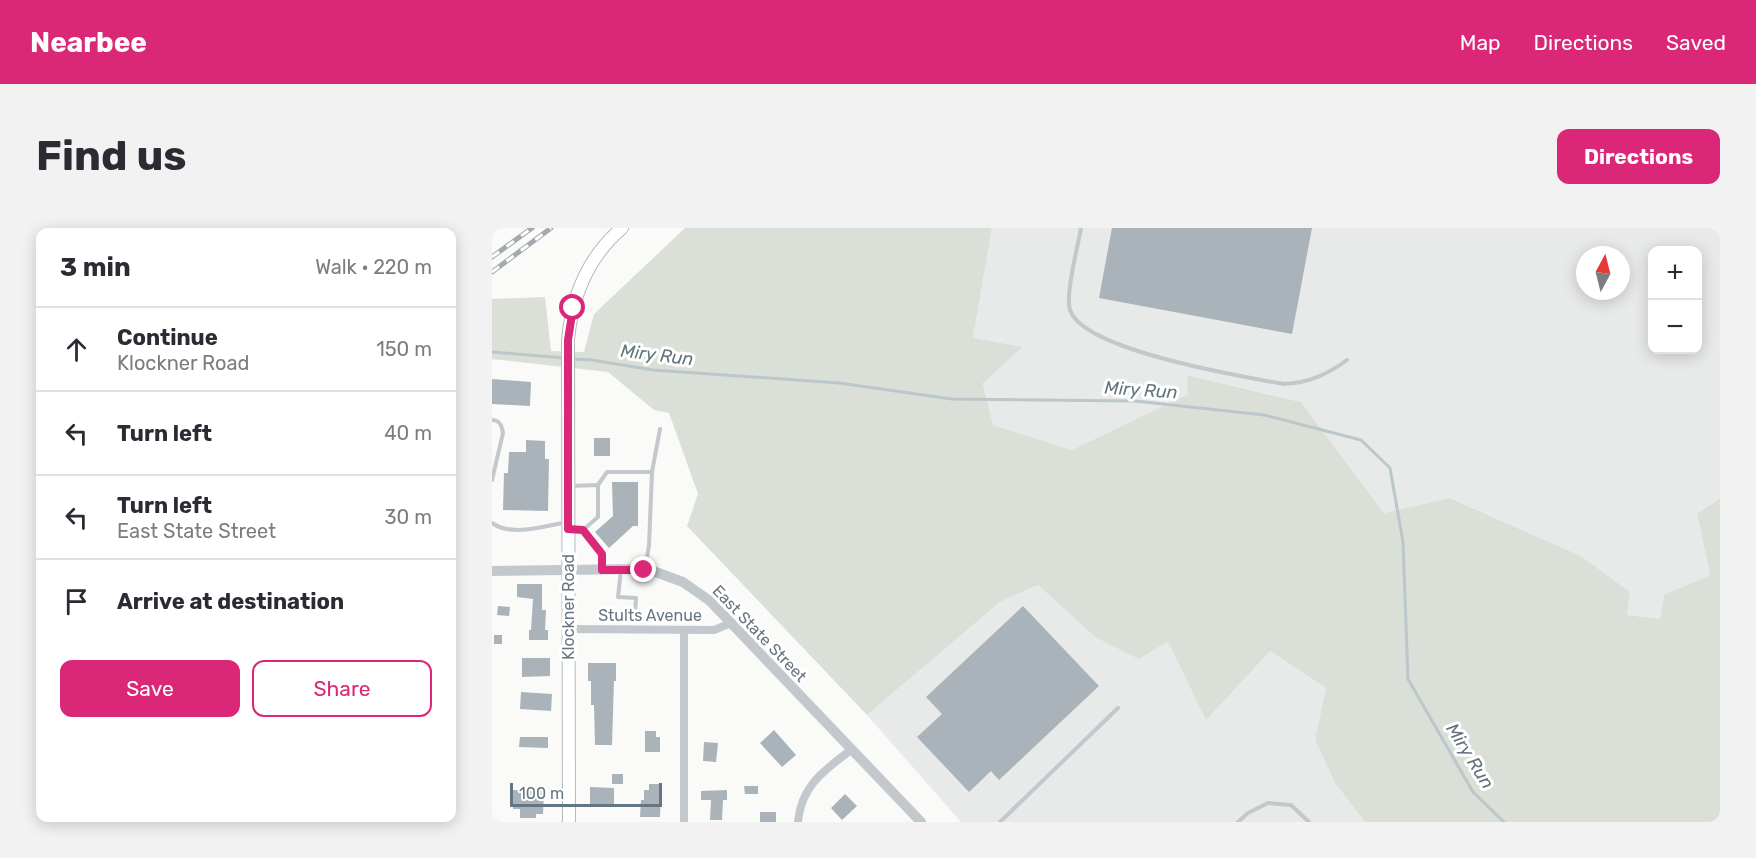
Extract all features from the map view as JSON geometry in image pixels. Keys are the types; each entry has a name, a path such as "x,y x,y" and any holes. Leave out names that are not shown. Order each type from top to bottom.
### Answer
{"main road":[{"name":"Klockner Road","path":"569,822 568,340 573,308 581,282 599,250 622,228"}],"street":[{"name":"East State Street","path":"492,571 644,570 668,575 696,590 731,623 921,822"},
{"name":"Stults Avenue","path":"567,629 714,630 731,623"},
{"path":"684,631 684,822"},
{"path":"798,822 799,805 815,779 852,749"}],"lane":[{"path":"1082,228 1069,296 1069,309 1084,327 1096,334 1160,358 1284,384 1300,383 1317,378 1347,360"},
{"path":"492,420 502,426 503,433 492,480"},
{"path":"644,570 649,546 652,472 660,429"},
{"path":"583,530 598,517 598,485 606,472 652,472"},
{"path":"568,486 598,485"},
{"path":"492,523 501,528 517,530 568,526 583,530 602,554 602,570"},
{"path":"621,569 618,597 636,598 635,614"},
{"path":"1000,822 1118,708"},
{"path":"1238,822 1248,813 1268,803 1291,805 1308,822"}],"shaded area":[{"path":"685,228 992,228 973,338 1022,347 983,383 993,425 1072,450 1188,394 1187,375 1301,402 1384,513 1450,498 1581,556 1630,592 1627,615 1660,619 1664,595 1710,575 1697,514 1720,498 1720,822 1365,822 1335,783 1315,740 1326,688 1270,651 1206,720 1168,641 1139,659 1095,637 1038,585 1000,602 867,715 687,526 698,494 669,413 654,410 608,372 492,359 492,299 545,297 551,351 584,352 594,314"},
{"path":"992,228 1720,228 1720,498 1697,514 1710,575 1664,595 1660,619 1627,615 1630,592 1581,556 1451,498 1384,513 1301,402 1188,375 1188,394 1072,450 993,425 973,338"},
{"path":"1038,585 1095,637 1168,641 1270,651 1326,688 1315,740 1335,783 1365,822 961,822 867,715 1000,602"}],"building":[{"path":"1112,228 1312,228 1292,334 1099,298"},
{"path":"492,379 531,382 530,406 492,404"},
{"path":"594,438 610,438 610,456 594,456"},
{"path":"526,440 545,441 545,459 549,459 548,511 503,510 504,473 508,473 509,452 526,452"},
{"path":"612,482 638,482 638,526 633,526 609,548 595,532 613,516"},
{"path":"517,584 542,584 542,610 546,610 545,630 548,630 548,640 529,640 533,599 517,597"},
{"path":"498,606 510,607 509,616 497,615"},
{"path":"1023,606 1099,686 999,780 991,771 969,792 917,737 942,714 926,697"},
{"path":"494,635 502,635 502,644 494,644"},
{"path":"522,658 550,658 550,676 522,677"},
{"path":"588,663 616,663 612,745 595,745 594,705 591,705"},
{"path":"521,692 552,694 551,711 520,709"},
{"path":"774,730 796,755 782,767 760,743"},
{"path":"645,731 656,731 656,737 660,737 660,752 645,752"},
{"path":"520,737 548,737 548,748 519,747"},
{"path":"704,742 718,743 716,762 703,761"},
{"path":"612,774 623,774 623,784 612,784"},
{"path":"649,784 661,784 660,817 640,817 641,800 644,800 644,790 649,790"},
{"path":"744,786 758,786 758,794 745,794"},
{"path":"590,787 614,788 614,806 590,805"},
{"path":"522,788 544,788 543,814 536,814 536,818 520,818 520,809 513,809 513,790 522,790"},
{"path":"727,790 727,800 723,800 722,820 710,820 711,800 701,800 701,791"},
{"path":"845,794 857,806 842,820 831,808"},
{"path":"760,812 776,812 776,822 760,822"}],"waterway":[{"name":"Miry Run","path":"492,352 565,358"},
{"name":"Miry Run","path":"571,359 592,360 653,370 839,383 952,399 1135,401 1264,415 1361,440 1390,468 1403,542 1408,679 1473,792 1504,822"}],"railway":[{"path":"492,257 532,228"},
{"path":"492,272 551,228"}],"route":[{"path":"573,308 568,340 568,529 583,530 602,554 602,570 644,570"}]}
